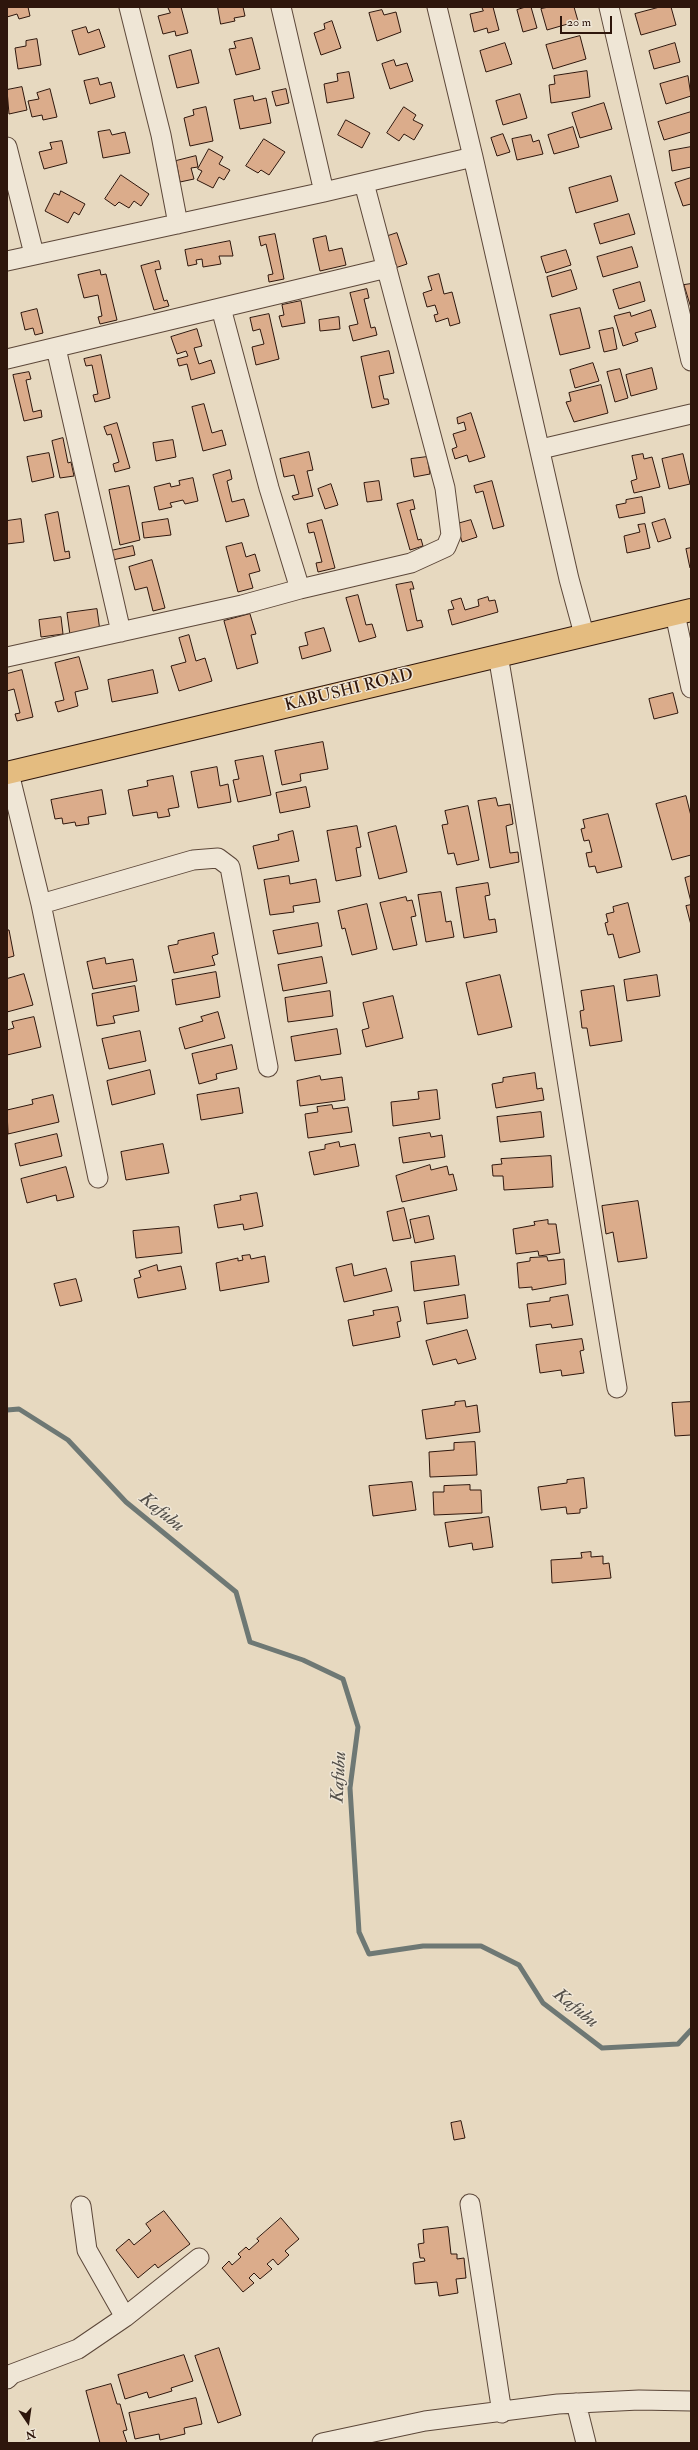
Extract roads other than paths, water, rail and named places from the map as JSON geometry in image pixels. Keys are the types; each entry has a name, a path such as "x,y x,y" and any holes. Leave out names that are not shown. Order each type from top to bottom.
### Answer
{"main road":[{"name":"KABUSHI ROAD","path":"8,773 584,634 683,612"}],"street":[{"path":"129,7 161,135 178,224"},
{"path":"281,7 324,192"},
{"path":"437,7 541,449 569,579 584,634"},
{"path":"609,7 691,361"},
{"path":"7,147 34,254"},
{"path":"7,261 324,192 473,157"},
{"path":"7,657 242,605 300,589 411,563 446,546 451,535 445,488 364,183"},
{"path":"7,359 387,268"},
{"path":"221,308 269,488 300,589"},
{"path":"56,348 121,632"},
{"path":"541,449 691,414"},
{"path":"683,612 691,688"},
{"path":"498,655 528,830 572,1121 617,1388"},
{"path":"8,773 41,904 98,1178"},
{"path":"41,904 193,860 218,858 230,867 268,1067"},
{"path":"470,2204 502,2413"},
{"path":"81,2206 87,2250 124,2317"},
{"path":"7,2379 12,2374 78,2349 124,2317 200,2258"},
{"path":"322,2443 425,2421 576,2403 691,2401"},
{"path":"576,2403 586,2443"}],"waterway":[{"name":"Kafubu","path":"7,1410 19,1409 68,1440 126,1502 236,1592 250,1642 303,1660 343,1679 358,1727 350,1788 359,1932 369,1954 423,1946 481,1946 519,1965 543,2003 602,2048 678,2044 691,2030"}]}
